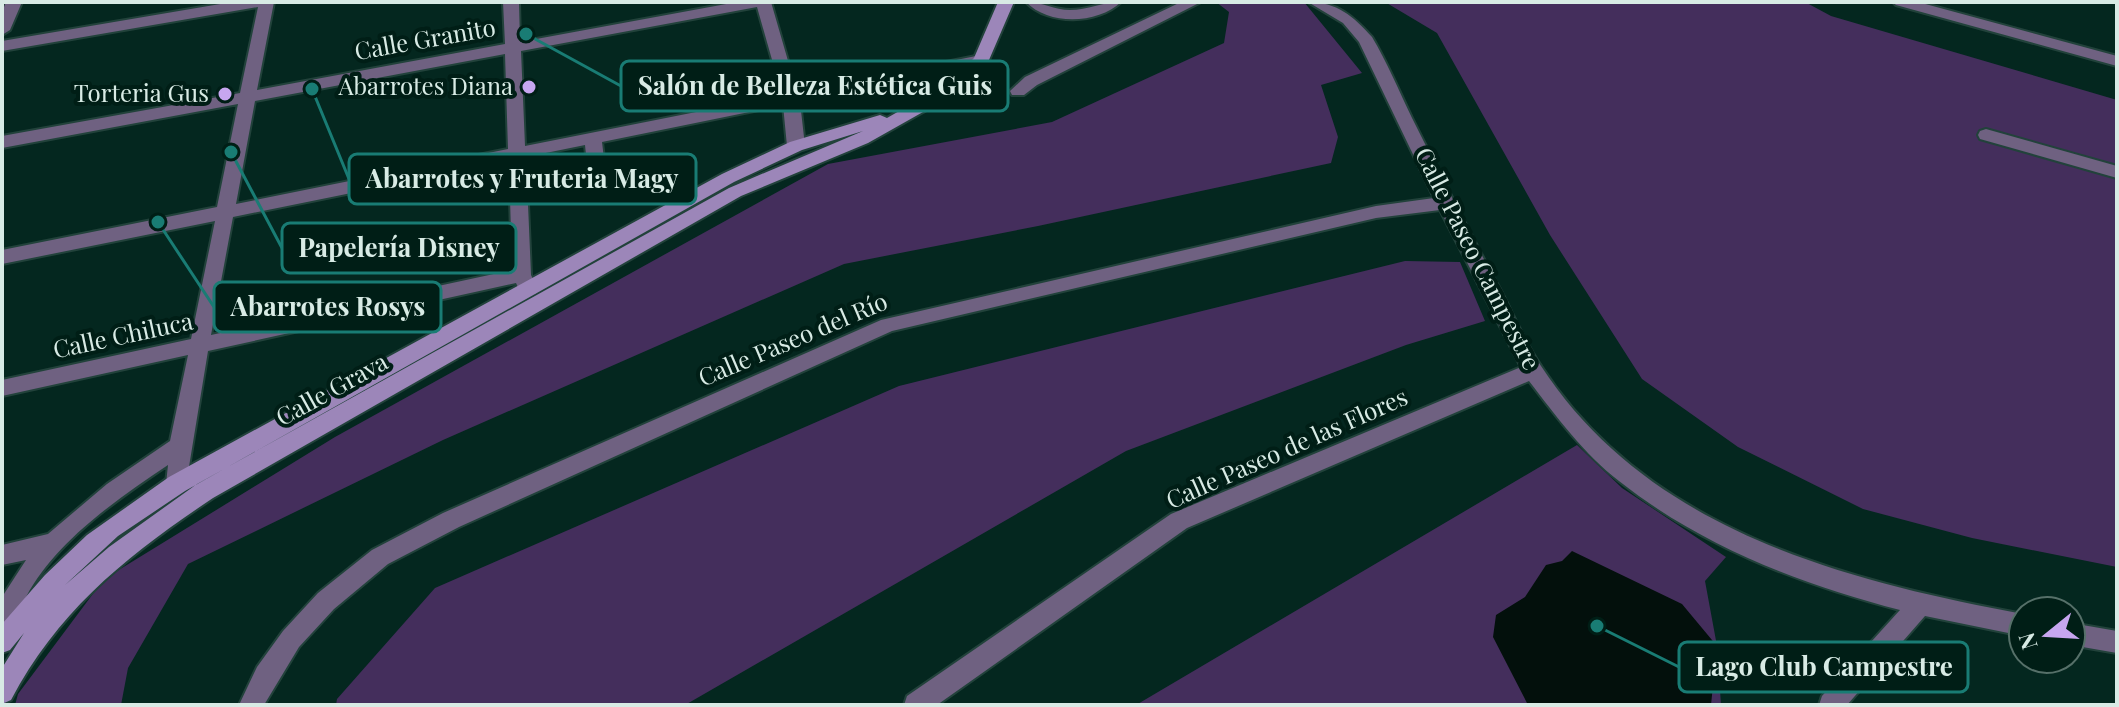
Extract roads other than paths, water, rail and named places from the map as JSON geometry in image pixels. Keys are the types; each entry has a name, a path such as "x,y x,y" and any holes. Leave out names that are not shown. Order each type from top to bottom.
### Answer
{"main road":[{"name":"Calle Grava","path":"2,692 30,645 59,607 96,570 140,534 205,491 735,192 862,139 956,86 981,60 1006,2"},
{"name":"Calle Grava","path":"2,642 41,594 81,554 112,527 177,484 525,282 728,178 796,146 910,112"}],"street":[{"path":"2,30 14,2"},
{"path":"2,46 258,2"},
{"path":"177,484 180,446 266,2"},
{"path":"511,2 525,282"},
{"path":"763,2 791,98 796,146"},
{"name":"Calle Granito","path":"2,142 763,2"},
{"path":"1034,2 1059,14 1077,15 1109,4"},
{"path":"1052,2 1075,8 1109,4"},
{"path":"1018,91 1031,81 1193,2"},
{"name":"Calle Paseo Campestre","path":"1316,2 1348,20 1366,40 1445,203 1533,371 1625,474 1714,533 1830,581 1919,606 2007,622"},
{"path":"1901,2 2117,61"},
{"path":"2,257 981,60"},
{"path":"1986,135 2117,172"},
{"path":"593,139 598,184"},
{"name":"Calle Paseo del Río","path":"251,705 266,675 291,639 326,601 380,557 451,520 888,325 1376,212 1445,203"},
{"name":"Calle Chiluca","path":"2,388 525,282"},
{"name":"Calle Paseo de las Flores","path":"916,705 1179,521 1533,371"},
{"path":"2,630 19,586 53,543 135,475 180,446"},
{"path":"2,555 53,543"},
{"path":"1831,705 1919,606"},
{"path":"2087,637 2117,642"}],"place":[{"name":"Salón de Belleza Estética Guis","path":"526,34"},
{"name":"Abarrotes Diana","path":"529,87"},
{"name":"Abarrotes y Fruteria Magy","path":"312,89"},
{"name":"Torteria Gus","path":"225,94"},
{"name":"Papelería Disney","path":"231,152"},
{"name":"Abarrotes Rosys","path":"158,222"},
{"name":"Lago Club Campestre","path":"1597,626"}]}
